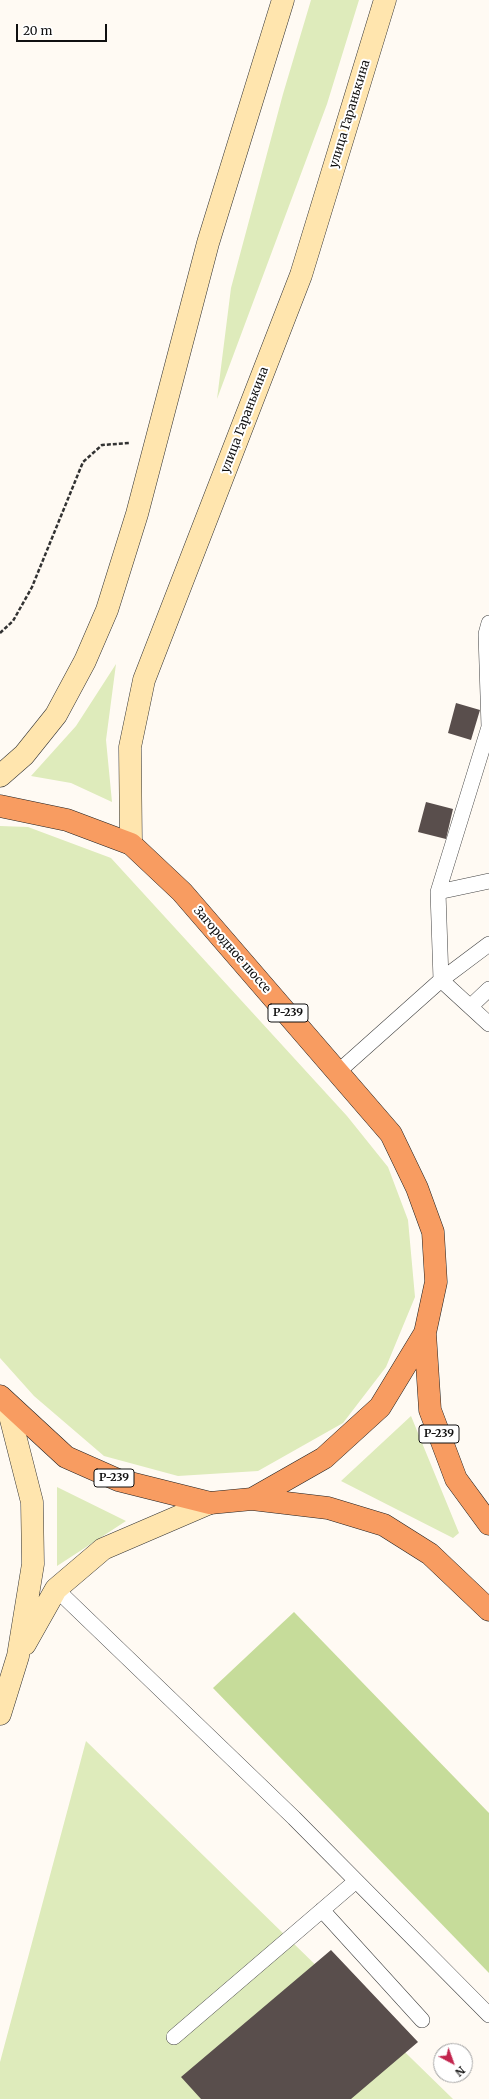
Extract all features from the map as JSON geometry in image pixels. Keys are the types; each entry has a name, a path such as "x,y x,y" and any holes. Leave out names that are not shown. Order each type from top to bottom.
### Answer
{"highway":[{"name":"Загородное шоссе","path":"0,806 67,820 130,844 182,892 391,1134 417,1188 433,1232 436,1282 425,1333 430,1410 456,1479 489,1524"},
{"name":"Загородное шоссе","path":"252,1499 324,1458 380,1407 425,1333"},
{"name":"Загородное шоссе","path":"4,1400 66,1457 118,1480 210,1503 252,1499 328,1508 384,1525 430,1554 489,1610"}],"main road":[{"path":"0,776 24,755 56,715 85,662 107,610 137,514 208,243 283,0"},
{"name":"улица Гаранькина","path":"130,844 130,747 144,680 301,275 385,0"},
{"path":"0,1714 18,1656 33,1564 32,1502 4,1400"},
{"path":"18,1656 56,1589 103,1548 210,1503"}],"lane":[{"path":"489,623 486,634 489,728 438,892 441,980 489,1024"},
{"path":"438,892 489,881"},
{"path":"338,1071 441,980 489,944"},
{"path":"471,1006 489,989"},
{"path":"56,1589 294,1818 489,2015"},
{"path":"174,2037 356,1881"},
{"path":"322,1910 422,2020"}],"path":[{"path":"0,633 13,621 32,587 84,462 102,445 156,442"}],"green space":[{"path":"311,0 359,0 327,104 217,399 231,288 283,94"},
{"path":"116,664 106,740 112,802 71,783 31,776 76,726"},
{"path":"0,826 28,827 111,858 347,1116 388,1167 408,1220 415,1297 386,1367 343,1423 258,1471 178,1476 104,1456 34,1396 0,1358"},
{"path":"411,1416 459,1533 453,1538 341,1481"},
{"path":"57,1487 126,1521 57,1566"},
{"path":"294,1612 489,1813 489,1973 213,1688"},
{"path":"86,1741 433,2079 433,2083 437,2083 453,2099 0,2099 0,2062"}],"building":[{"path":"456,703 480,710 471,740 448,733"},
{"path":"426,802 453,809 446,839 418,832"},
{"path":"331,1950 418,2042 351,2099 201,2099 181,2077"}]}
